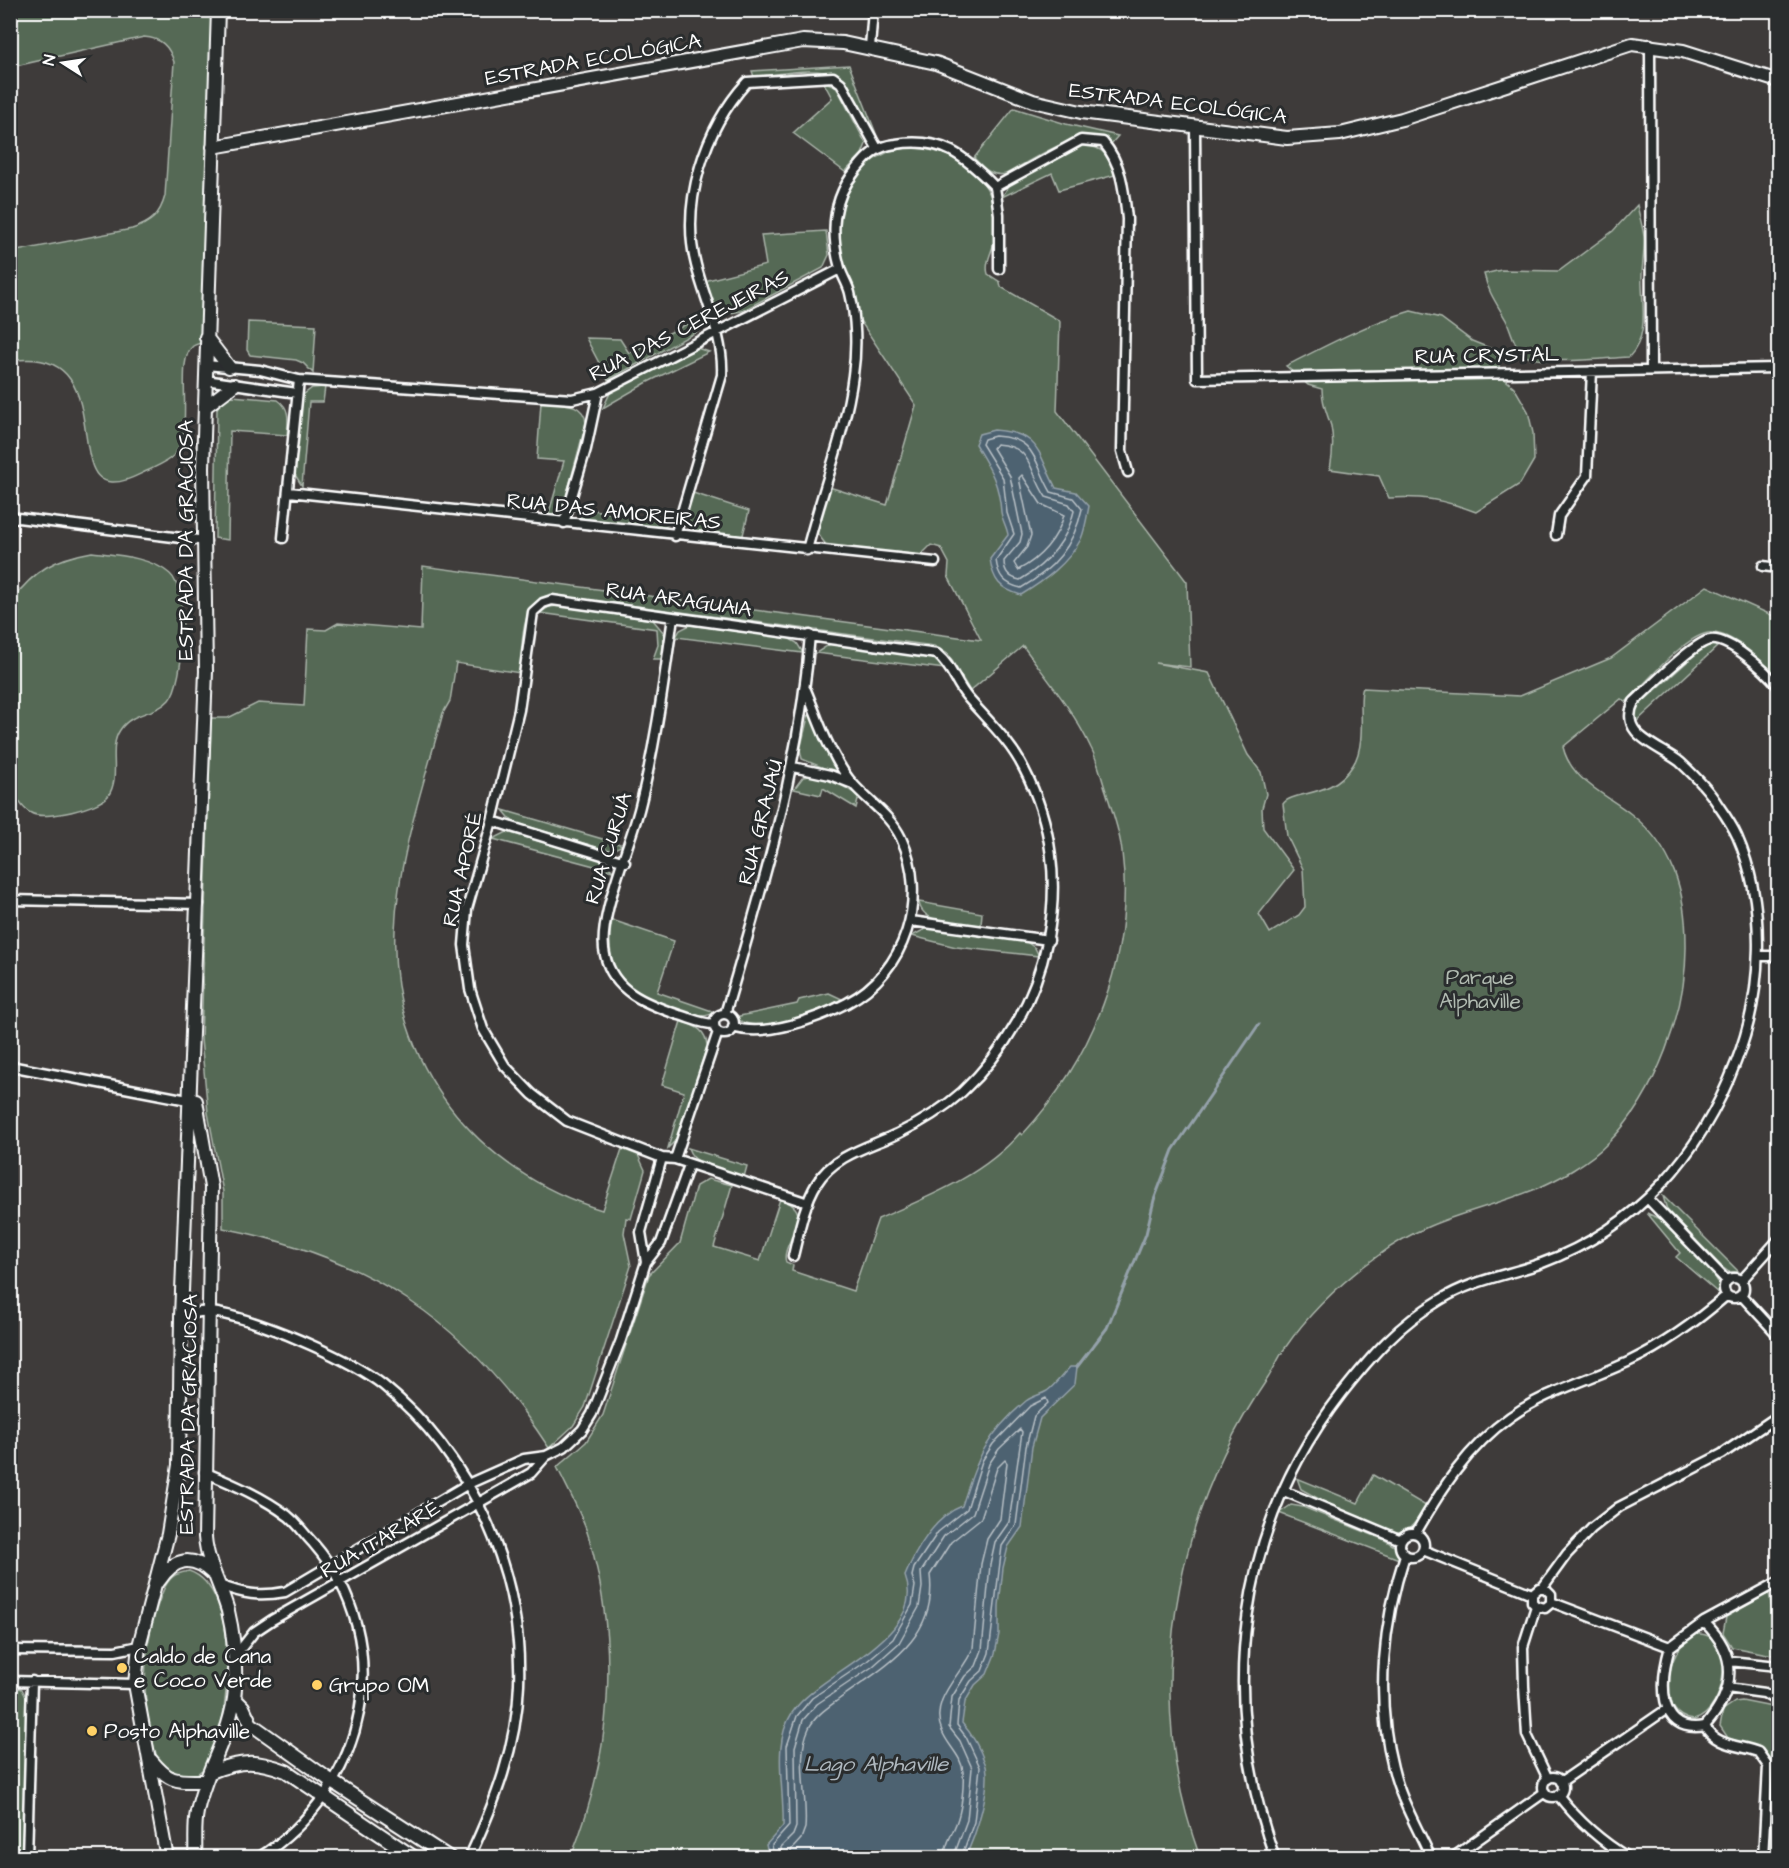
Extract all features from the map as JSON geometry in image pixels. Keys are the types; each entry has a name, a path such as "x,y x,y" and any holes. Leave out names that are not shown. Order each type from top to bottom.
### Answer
{"main road":[{"name":"ESTRADA DA GRACIOSA","path":"167,1857 135,1684 139,1646 177,1486 181,1317 193,1101 192,1070 206,671 206,541 203,467 218,10"},
{"name":"ESTRADA ECOLÓGICA","path":"213,147 802,41 870,47 936,63 1034,100 1081,112 1287,138 1340,134 1439,108 1632,44 1683,51 1779,81"},
{"path":"206,337 229,367"},
{"path":"205,407 234,385"},
{"name":"ESTRADA DA GRACIOSA","path":"193,1101 211,1187 204,1537 206,1555 228,1610 235,1656 234,1698 224,1738 196,1813 195,1857"},
{"path":"153,1594 168,1567 177,1562 192,1562 204,1566 217,1581"},
{"path":"234,1698 243,1707 251,1724 331,1781 450,1857"},
{"path":"148,1756 164,1776 174,1782 208,1776 244,1761 265,1763 286,1772 416,1857"}],"street":[{"path":"870,47 873,10"},
{"path":"1650,45 1651,370"},
{"path":"675,536 722,375 723,358 717,330 710,318 695,262 692,218 695,185 707,147 733,98 747,82 833,77 841,83 877,148"},
{"name":"RUA CRYSTAL","path":"1195,127 1197,379 1779,368"},
{"path":"995,187 1081,140 1103,142 1115,155 1124,186 1127,219 1122,451 1128,472"},
{"path":"807,550 845,417 854,373 855,332 850,292 840,269 834,236 833,214 844,183 877,148 916,142 942,146 972,163 995,187 999,214 999,269"},
{"name":"RUA DAS CEREJEIRAS","path":"206,365 299,380 572,399 598,393 717,330 840,269"},
{"path":"1556,536 1559,516 1587,476 1592,371"},
{"path":"205,380 297,393"},
{"path":"283,538 299,380"},
{"path":"564,523 586,449 598,393"},
{"name":"RUA DAS AMOREIRAS","path":"289,492 675,536 935,562"},
{"path":"10,517 206,541"},
{"path":"1763,566 1779,568"},
{"name":"RUA ARAGUAIA","path":"543,603 552,600 938,654 948,663 954,679 967,696 1009,743 1025,770 1046,827 1054,890 1049,940 1031,995 1017,1026 988,1067 932,1115 831,1166 817,1183 808,1203 793,1256"},
{"name":"RUA APORÉ","path":"543,603 533,612 519,710 492,821 467,909 464,945 470,988 483,1029 505,1066 532,1094 567,1120 662,1158 675,1159"},
{"name":"RUA CURUÁ","path":"673,617 656,735 625,861 606,917 603,936 605,956 614,978 630,994 650,1005 716,1028"},
{"name":"RUA GRAJAÚ","path":"725,1014 764,883 793,767 806,690 810,635"},
{"path":"1275,1857 1248,1762 1243,1724 1242,1672 1247,1607 1257,1562 1273,1511 1323,1418 1376,1349 1412,1318 1443,1298 1477,1282 1539,1264 1591,1242 1649,1200 1682,1160 1713,1113 1737,1060 1749,1014 1758,956 1749,870 1736,834 1714,798 1680,762 1639,736 1630,725 1629,711 1634,702 1696,646 1710,640 1723,642 1764,669 1779,686"},
{"path":"716,1028 727,1033 734,1027 763,1029 793,1024 830,1012 853,1000 872,986 888,968 902,944 911,921 913,895 911,867 901,837 883,812 853,784 832,752 806,690"},
{"path":"793,767 830,775 853,784"},
{"path":"492,821 625,861"},
{"path":"10,900 199,904"},
{"path":"911,921 1049,940"},
{"path":"1758,956 1779,956"},
{"path":"734,1027 732,1018 725,1014 718,1016 675,1159 689,1166 808,1203"},
{"path":"10,1066 193,1101"},
{"path":"646,1262 641,1232 662,1158"},
{"path":"646,1262 661,1243 689,1166"},
{"path":"1649,1200 1727,1281"},
{"path":"1741,1281 1779,1240"},
{"name":"RUA ITARARÉ","path":"217,1581 244,1594 263,1596 285,1592 332,1567 468,1484 524,1459 546,1456 564,1447 582,1430 592,1414 621,1340 646,1262"},
{"path":"1734,1278 1741,1281 1744,1288 1741,1295 1734,1298 1727,1295 1724,1288 1727,1281 1734,1278"},
{"path":"1416,1533 1441,1489 1456,1470 1509,1418 1536,1401 1660,1346 1700,1319 1727,1295"},
{"path":"1741,1295 1779,1335"},
{"path":"181,1317 210,1312 283,1333 343,1359 382,1384 424,1423 468,1484 487,1519 509,1585 516,1630 519,1684 513,1735 504,1775 469,1857"},
{"path":"1543,1587 1551,1592 1551,1602 1545,1608 1536,1606 1532,1602 1532,1594 1536,1589 1543,1587 1567,1554 1592,1528 1619,1507 1722,1454 1779,1416"},
{"name":"RUA ITARARÉ","path":"235,1656 261,1627 531,1473 546,1456"},
{"path":"204,1472 255,1495 290,1517 332,1567 350,1603 362,1642 364,1681 357,1725 346,1758 324,1797 281,1843 258,1857"},
{"path":"1284,1491 1401,1540"},
{"path":"1408,1533 1416,1533 1423,1540 1423,1550 1415,1557 1405,1554 1400,1548 1401,1540 1408,1533"},
{"path":"1423,1550 1532,1594"},
{"path":"1405,1554 1391,1597 1383,1716 1393,1771 1431,1857"},
{"path":"1704,1622 1718,1636 1727,1650 1729,1661 1727,1688 1717,1712 1705,1726 1688,1726 1674,1719 1667,1709 1663,1693 1663,1676 1670,1647 1704,1622 1779,1582"},
{"path":"1551,1602 1670,1647"},
{"path":"1536,1606 1523,1647 1527,1735 1548,1779"},
{"path":"10,1650 115,1651 139,1646"},
{"path":"1729,1661 1779,1666"},
{"path":"27,1857 32,1681"},
{"path":"10,1682 135,1684"},
{"path":"1727,1688 1764,1693 1779,1702"},
{"path":"1561,1782 1667,1709"},
{"path":"1705,1726 1709,1734 1720,1742 1758,1752 1768,1767 1763,1857"},
{"path":"1556,1778 1561,1782 1562,1790 1558,1796 1550,1796 1545,1792 1544,1785 1548,1779 1556,1778"},
{"path":"1452,1857 1545,1792"},
{"path":"1558,1796 1577,1820 1604,1843 1629,1857"}],"green space":[{"path":"10,11 220,11 205,341 193,346 187,354 184,382 185,415 180,445 173,456 165,462 121,481 111,482 98,475 90,459 83,414 76,391 64,372 44,361 11,361 11,252 132,229 149,221 157,213 165,196 174,62 170,51 164,44 144,37 11,67"},
{"path":"849,65 877,136 866,121 852,91 844,81 834,75 808,71 754,77 752,71"},
{"path":"823,81 835,86 866,144 862,154 845,172 793,133 832,98"},
{"path":"1014,108 1066,124 1118,136 1111,144 1100,138 1087,137 1073,140 1006,174 992,173 974,158"},
{"path":"1082,146 1089,146 1104,153 1115,175 1059,190 1052,173 1002,197 1010,184"},
{"name":"Parque Alphaville","path":"907,148 942,153 972,170 983,183 996,215 996,234 987,265 988,274 1000,282 1001,287 1060,321 1057,411 1187,582 1190,667 1155,663 1209,673 1248,755 1261,772 1266,794 1262,808 1263,828 1294,870 1259,914 1270,933 1299,915 1305,907 1303,869 1287,836 1283,804 1295,797 1324,789 1344,776 1353,765 1360,745 1363,688 1520,696 1611,658 1707,586 1778,618 1778,676 1755,655 1726,636 1708,633 1698,636 1665,662 1626,702 1621,699 1563,747 1567,759 1581,778 1631,814 1657,841 1667,856 1680,889 1685,925 1685,970 1681,996 1666,1050 1641,1101 1626,1123 1609,1142 1583,1163 1533,1190 1416,1232 1397,1242 1340,1286 1294,1335 1235,1432 1209,1489 1189,1549 1176,1610 1170,1672 1172,1734 1182,1796 1200,1857 571,1857 585,1818 603,1739 608,1659 599,1578 589,1538 579,1511 557,1467 586,1442 603,1415 649,1275 680,1243 696,1186 708,1179 732,1185 714,1247 760,1261 780,1199 792,1205 797,1212 796,1228 785,1254 786,1262 793,1265 792,1271 853,1291 878,1219 954,1184 989,1161 1020,1133 1022,1135 1047,1106 1069,1074 1088,1040 1115,967 1122,930 1124,891 1118,829 1099,769 1084,734 1060,696 1023,646 970,691 948,654 934,646 554,595 542,598 528,614 523,637 520,673 456,663 450,701 443,713 406,848 397,902 395,930 397,979 407,1025 425,1067 449,1106 480,1140 516,1169 557,1193 602,1210 622,1149 638,1155 645,1170 631,1219 626,1218 624,1233 631,1266 585,1407 573,1426 549,1448 517,1403 484,1364 448,1330 410,1301 369,1277 325,1257 276,1241 223,1228 223,1192 208,1113 201,1039 211,718 228,718 258,703 304,706 308,629 326,630 338,623 421,630 423,566 981,640 948,576 949,563 941,548 931,545 920,556 827,546 817,533 829,487 887,505 916,405 859,319 839,243 838,213 848,185 867,163 890,151"},
{"path":"1637,205 1644,237 1643,323 1639,341 1629,357 1541,360 1522,354 1490,292 1484,274 1501,270 1559,271 1613,231"},
{"path":"826,231 829,255 823,268 742,311 725,314 713,308 704,281 766,265 761,235"},
{"path":"1411,311 1441,318 1472,341 1492,349 1497,356 1501,376 1514,387 1528,411 1533,433 1534,460 1520,484 1476,512 1434,500 1389,498 1379,476 1330,469 1333,437 1322,389 1308,385 1286,366 1362,329"},
{"path":"705,315 700,330 608,380 586,338 620,339 629,353"},
{"path":"248,322 316,325 313,373 303,363 296,360 250,355 247,350"},
{"path":"697,348 709,352 646,383 603,408 611,391 689,349"},
{"path":"325,387 323,402 309,402 302,486 294,473 300,405 303,395 312,388"},
{"path":"232,396 278,400 287,411 288,420 287,435 230,431 228,540 215,538 217,409 221,401"},
{"path":"541,402 563,403 576,407 581,410 586,423 565,501 559,511 548,516 564,461 537,459"},
{"path":"693,493 749,511 742,539 697,532 688,519 688,509"},
{"path":"575,507 671,523 661,529 590,522 580,517"},
{"path":"92,552 143,560 170,574 176,583 182,616 183,636 179,675 169,700 164,705 131,719 120,730 116,737 114,780 108,796 103,801 71,812 38,815 24,808 11,784 11,601 28,581 46,568 66,558"},
{"path":"558,606 653,620 664,633 662,659 653,659 658,645 657,629 540,613 549,607"},
{"path":"690,625 788,638 797,643 803,653 676,637 680,630"},
{"path":"830,644 934,657 945,669 816,653"},
{"path":"1707,644 1719,645 1635,723 1634,715 1639,705"},
{"path":"809,713 827,751 843,776 802,759 800,750"},
{"path":"814,775 838,783 859,796 856,808 823,788 821,795 794,789 803,777"},
{"path":"503,810 623,845 612,850 603,849 513,822"},
{"path":"507,832 601,859 613,871 493,839"},
{"path":"919,902 982,913 981,925 944,922 935,919 922,910"},
{"path":"612,920 674,941 657,992 715,1012 706,1016 692,1014 647,998 634,990 616,969 611,955"},
{"path":"927,928 1025,941 1035,948 1039,956 956,947 912,936"},
{"path":"829,993 842,999 804,1016 772,1024 757,1025 745,1023 735,1017 797,1004 799,1000"},
{"path":"681,1021 702,1032 707,1046 678,1138 668,1148 684,1092 662,1085"},
{"path":"688,1148 747,1166 744,1177 704,1164 691,1155"},
{"path":"1663,1196 1739,1272 1729,1272 1722,1267 1667,1210"},
{"path":"1647,1213 1662,1220 1714,1275 1719,1284 1718,1293 1676,1257 1680,1253"},
{"path":"1373,1475 1426,1506 1408,1529 1398,1532 1391,1531 1320,1502 1321,1500 1301,1489 1297,1478 1358,1503"},
{"path":"1291,1505 1303,1507 1385,1540 1396,1547 1399,1559 1279,1513"},
{"path":"189,1571 206,1582 217,1601 224,1626 227,1683 224,1711 213,1754 200,1772 188,1779 161,1768 150,1729 145,1688 151,1627 160,1598 172,1578"},
{"path":"1769,1593 1778,1640 1778,1656 1732,1647 1723,1633 1726,1617"},
{"path":"1695,1634 1708,1636 1717,1644 1722,1657 1723,1672 1721,1687 1715,1702 1706,1713 1694,1720 1681,1716 1673,1707 1668,1681 1677,1653"},
{"path":"11,1685 22,1689 27,1699 22,1857 11,1857"},
{"path":"1742,1701 1772,1707 1778,1712 1778,1857 1768,1857 1772,1771 1770,1762 1762,1750 1728,1738 1720,1726 1723,1710 1735,1702"}],"water":[{"path":"994,430 1021,435 1030,440 1041,455 1056,488 1076,492 1089,506 1086,523 1076,548 1047,578 1021,595 1008,590 999,583 993,573 990,559 1008,535 996,484 975,444 979,434"},
{"name":"Lago Alphaville","path":"1070,1367 1077,1367 1075,1384 1040,1418 1032,1447 1022,1527 1008,1547 1003,1568 999,1634 995,1654 987,1674 975,1685 965,1702 962,1723 978,1747 985,1763 987,1784 982,1811 965,1857 769,1857 766,1845 783,1826 780,1753 782,1739 792,1713 824,1683 887,1636 901,1618 908,1598 905,1576 914,1556 935,1526 952,1511 962,1506 978,1461 992,1437 1012,1413 1026,1401 1047,1391"}],"waterway":[{"path":"1077,1367 1107,1328 1146,1234 1154,1200 1173,1150 1259,1024"}],"place":[{"name":"Caldo de Cana e Coco Verde","path":"122,1668"},
{"name":"Grupo OM","path":"317,1685"},
{"name":"Posto Alphaville","path":"92,1731"}]}
